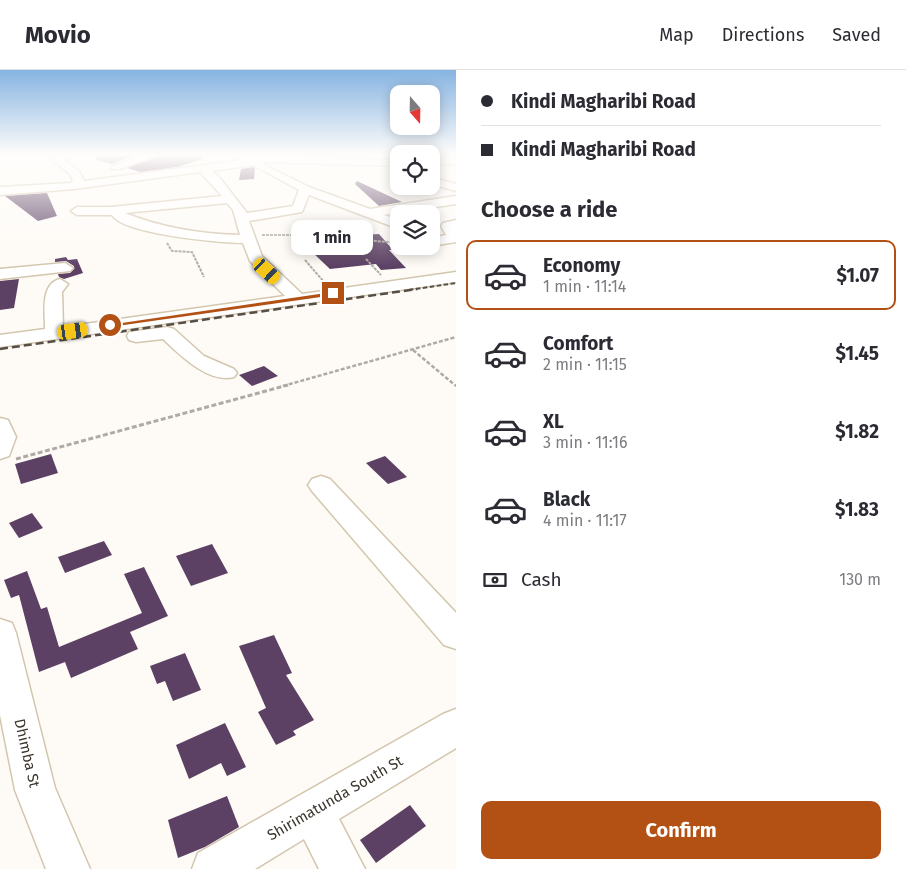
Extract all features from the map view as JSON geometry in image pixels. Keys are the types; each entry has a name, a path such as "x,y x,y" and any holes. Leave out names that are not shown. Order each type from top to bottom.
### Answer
{"street":[{"path":"225,192 242,218 255,258 298,299"},
{"path":"242,218 286,212 298,208 304,192"},
{"path":"314,192 390,221"},
{"path":"77,210 102,211 230,199"},
{"path":"370,213 456,200"},
{"path":"18,204 36,201"},
{"path":"102,211 135,223 205,237 249,237"},
{"path":"440,243 455,238 448,226 456,224"},
{"path":"0,274 63,276 54,291 54,333"},
{"path":"0,340 298,299 390,285 445,274"},
{"path":"0,356 162,332 171,334 197,360 206,366 227,372"},
{"path":"0,425 4,437 5,456"},
{"path":"321,485 456,635"},
{"name":"Dhimba St","path":"0,633 35,790 68,869"},
{"name":"Shirimatunda South St","path":"214,869 456,727"},
{"path":"312,812 343,869"}],"path":[{"path":"158,228 172,251 192,252 194,260 204,276"},
{"path":"249,237 307,235 390,243"},
{"path":"305,260 333,293"},
{"path":"366,260 390,285"},
{"path":"5,456 139,427 232,399 456,337"},
{"path":"413,350 456,386"}],"building":[{"path":"364,192 381,192 402,202 379,206"},
{"path":"47,193 57,216 38,221 5,196"},
{"path":"379,234 390,247 390,255 394,255 406,268 381,270 376,264 330,269 312,252 373,247 361,235"},
{"path":"66,257 68,260 77,259 83,273 64,279 59,277 58,274 70,273 74,269 74,266 66,261 55,262 55,259"},
{"path":"19,279 14,308 0,310 0,281"},
{"path":"264,366 278,376 252,386 239,375"},
{"path":"51,454 58,473 21,484 15,464"},
{"path":"385,456 407,477 388,484 366,463"},
{"path":"32,513 43,528 19,538 9,523"},
{"path":"104,541 112,555 65,573 58,557"},
{"path":"212,544 228,573 191,586 176,556"},
{"path":"144,567 168,616 130,632 138,649 71,678 65,662 39,672 19,595 11,598 4,580 27,571 41,609 47,607 59,647 142,613 124,574"},
{"path":"274,635 292,673 286,675 314,720 293,731 296,735 276,745 258,712 266,708 239,646"},
{"path":"185,653 201,690 173,701 165,681 157,684 150,666"},
{"path":"225,723 246,767 227,776 221,763 189,779 176,745"},
{"path":"227,796 239,827 205,847 178,858 168,820"},
{"path":"410,805 426,826 376,863 360,840"}],"railway":[{"path":"409,290 456,283"},
{"path":"0,349 417,289"}],"route":[{"path":"110,325 333,293"}]}
